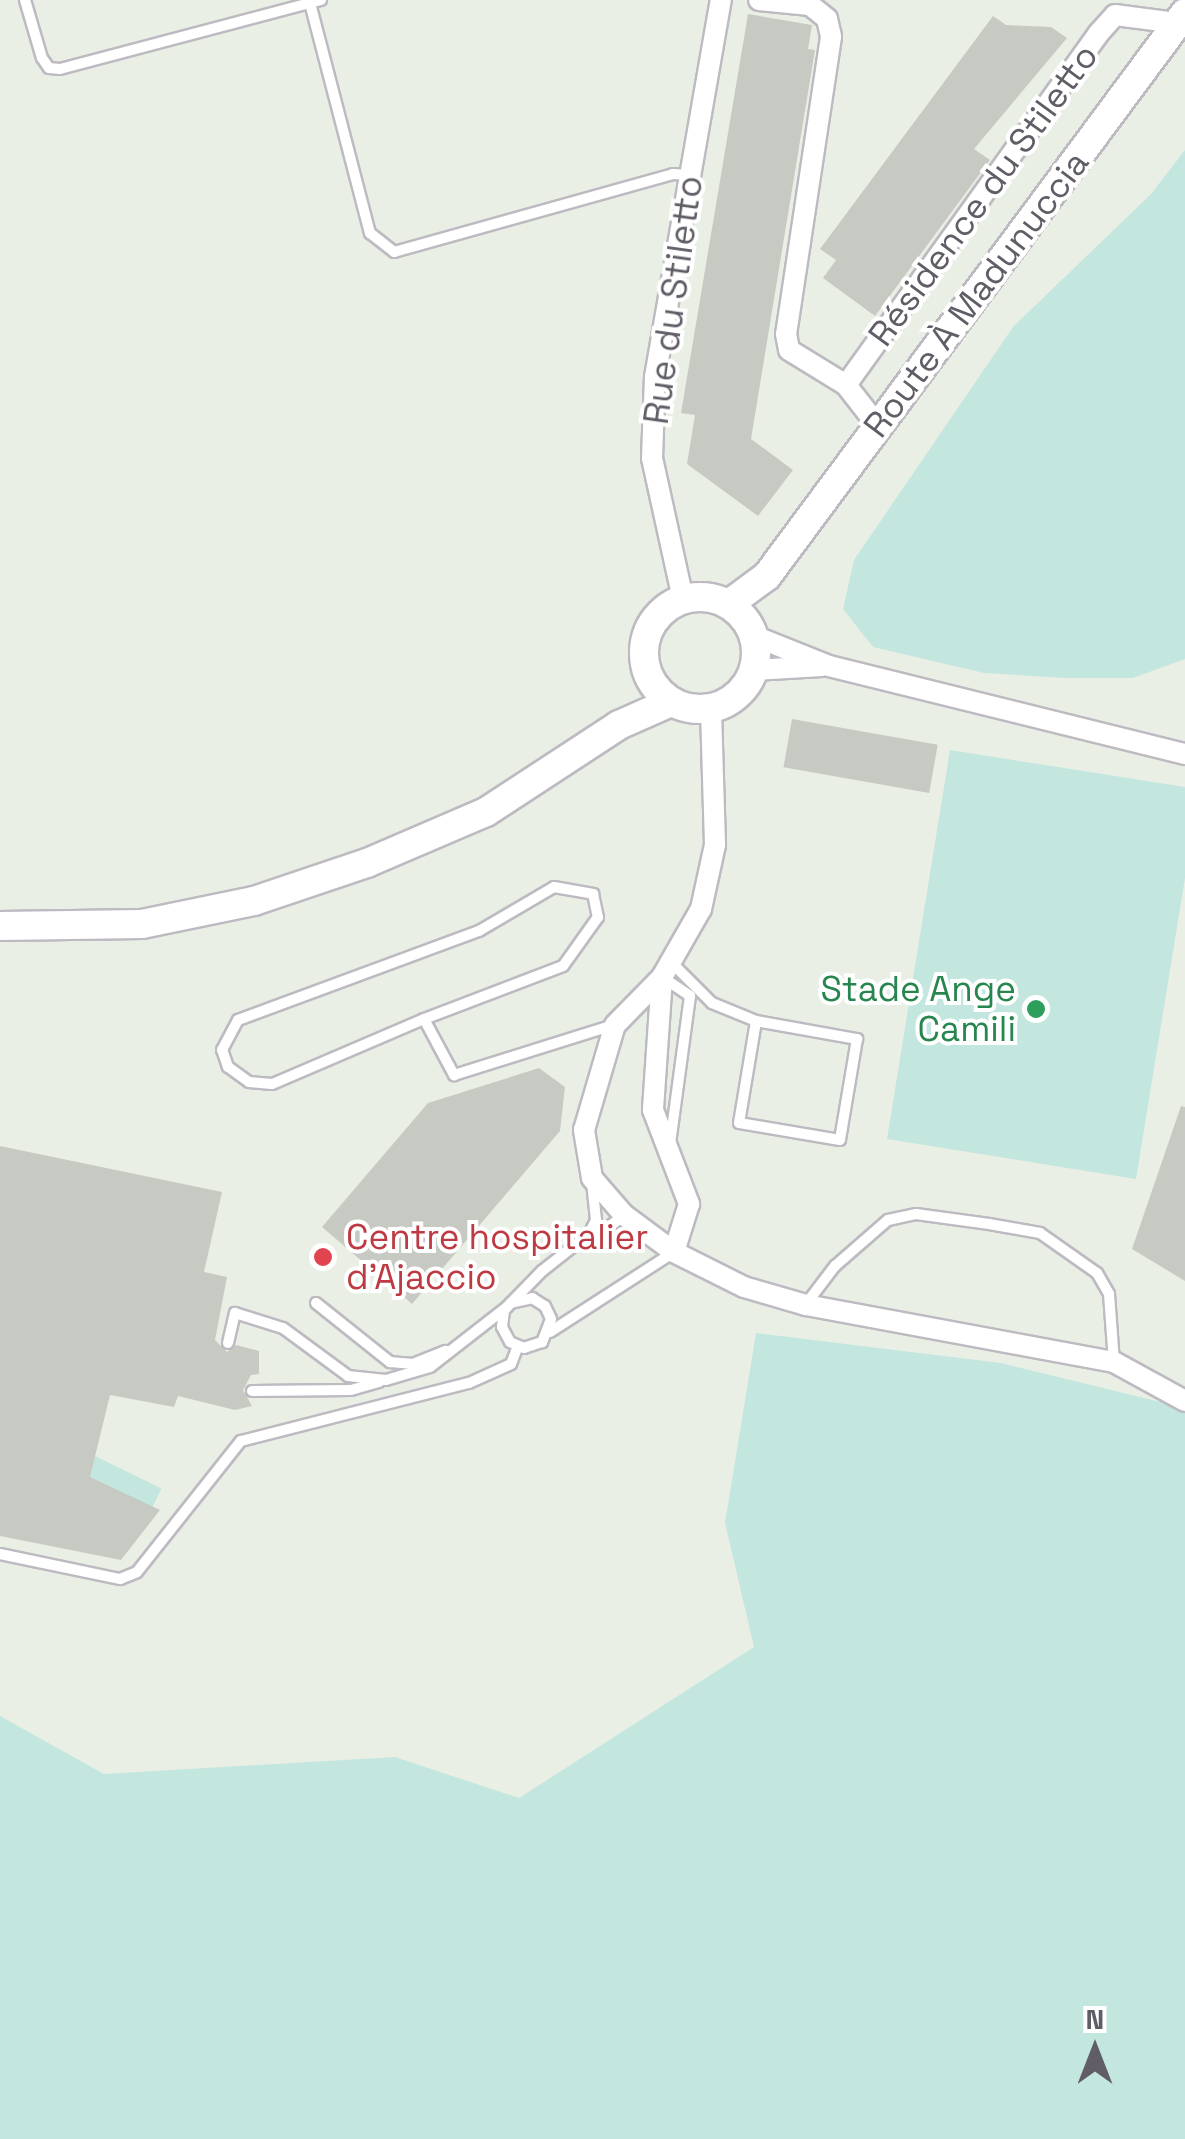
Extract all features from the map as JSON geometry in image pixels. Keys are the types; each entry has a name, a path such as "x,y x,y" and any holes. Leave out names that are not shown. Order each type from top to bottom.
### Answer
{"main road":[{"name":"Route À Madunuccia","path":"767,576 1181,18"},
{"path":"671,702 648,676 644,657 653,622 683,599 728,604 767,576"},
{"path":"0,926 142,924 254,901 368,863 486,812 619,725 671,702 711,709 738,696 754,670 752,631 767,576"},
{"path":"728,604 752,631"},
{"path":"619,725 648,676"}],"street":[{"name":"Rue du Stiletto","path":"683,599 652,458 655,377 721,0"},
{"path":"759,0 810,5 826,19 831,37 786,334 789,350 846,385 878,426"},
{"name":"Résidence du Stiletto","path":"846,385 1115,15 1181,18"},
{"path":"752,631 830,666 1185,754"},
{"path":"754,670 830,666"},
{"path":"711,709 715,846 702,909 666,969 615,1025 584,1130 592,1178 624,1215 674,1252 744,1288 806,1304 1114,1362 1185,1402"},
{"path":"666,969 651,1077 668,1154 689,1204 674,1252"}],"lane":[{"path":"26,0 42,58 48,68 60,69 289,4 316,2 370,233 394,252 674,174 690,175"},
{"path":"554,887 593,894 598,917 562,966 424,1019 272,1084 250,1082 228,1067 222,1050 238,1020 479,931 554,887"},
{"path":"666,969 712,1004 756,1021 857,1038 840,1140 738,1123 756,1021"},
{"path":"666,969 690,996 668,1154"},
{"path":"424,1019 454,1075 615,1025"},
{"path":"252,1391 351,1390 430,1367 470,1340 589,1234 596,1220 589,1163"},
{"path":"316,1303 390,1362 414,1364 502,1327 512,1303 624,1215"},
{"path":"806,1304 835,1266 901,1215 1040,1233 1096,1273 1109,1294 1114,1362"},
{"path":"518,1346 537,1345 550,1332 674,1252"},
{"path":"512,1303 545,1306 550,1332"},
{"path":"228,1343 235,1313 283,1328 348,1376 386,1380"},
{"path":"502,1327 518,1346"},
{"path":"0,1554 120,1579 137,1572 241,1440 470,1383 510,1364 518,1346"}],"shaded area":[{"path":"1185,150 1185,659 1133,678 1065,678 984,673 873,647 843,609 854,560 1013,327 1151,194"},
{"name":"Stade Ange Camili","path":"950,750 1185,787 1185,878 1136,1179 887,1139"},
{"path":"756,1333 1001,1363 1185,1408 1185,2139 0,2139 0,1716 104,1774 395,1757 519,1798 754,1647 725,1523"},
{"path":"95,1456 162,1488 152,1508 85,1476"}],"building":[{"path":"748,14 812,25 808,49 815,50 751,439 793,470 758,516 687,464 695,415 681,413"},
{"path":"993,16 1006,25 1051,27 1067,38 974,149 990,160 875,316 823,278 836,260 820,249"},
{"path":"792,719 938,745 929,793 783,767"},
{"path":"539,1068 565,1087 560,1131 412,1304 322,1227 428,1103"},
{"path":"1181,1106 1185,1107 1185,1281 1132,1249"},
{"path":"0,1146 222,1192 204,1272 227,1277 215,1340 227,1352 236,1345 259,1351 259,1374 251,1375 243,1390 252,1406 235,1410 178,1396 174,1407 110,1395 90,1477 160,1510 121,1560 0,1536"}],"place":[{"name":"Stade Ange Camili","path":"1036,1009"},
{"name":"Centre hospitalier d'Ajaccio","path":"323,1257"}]}
